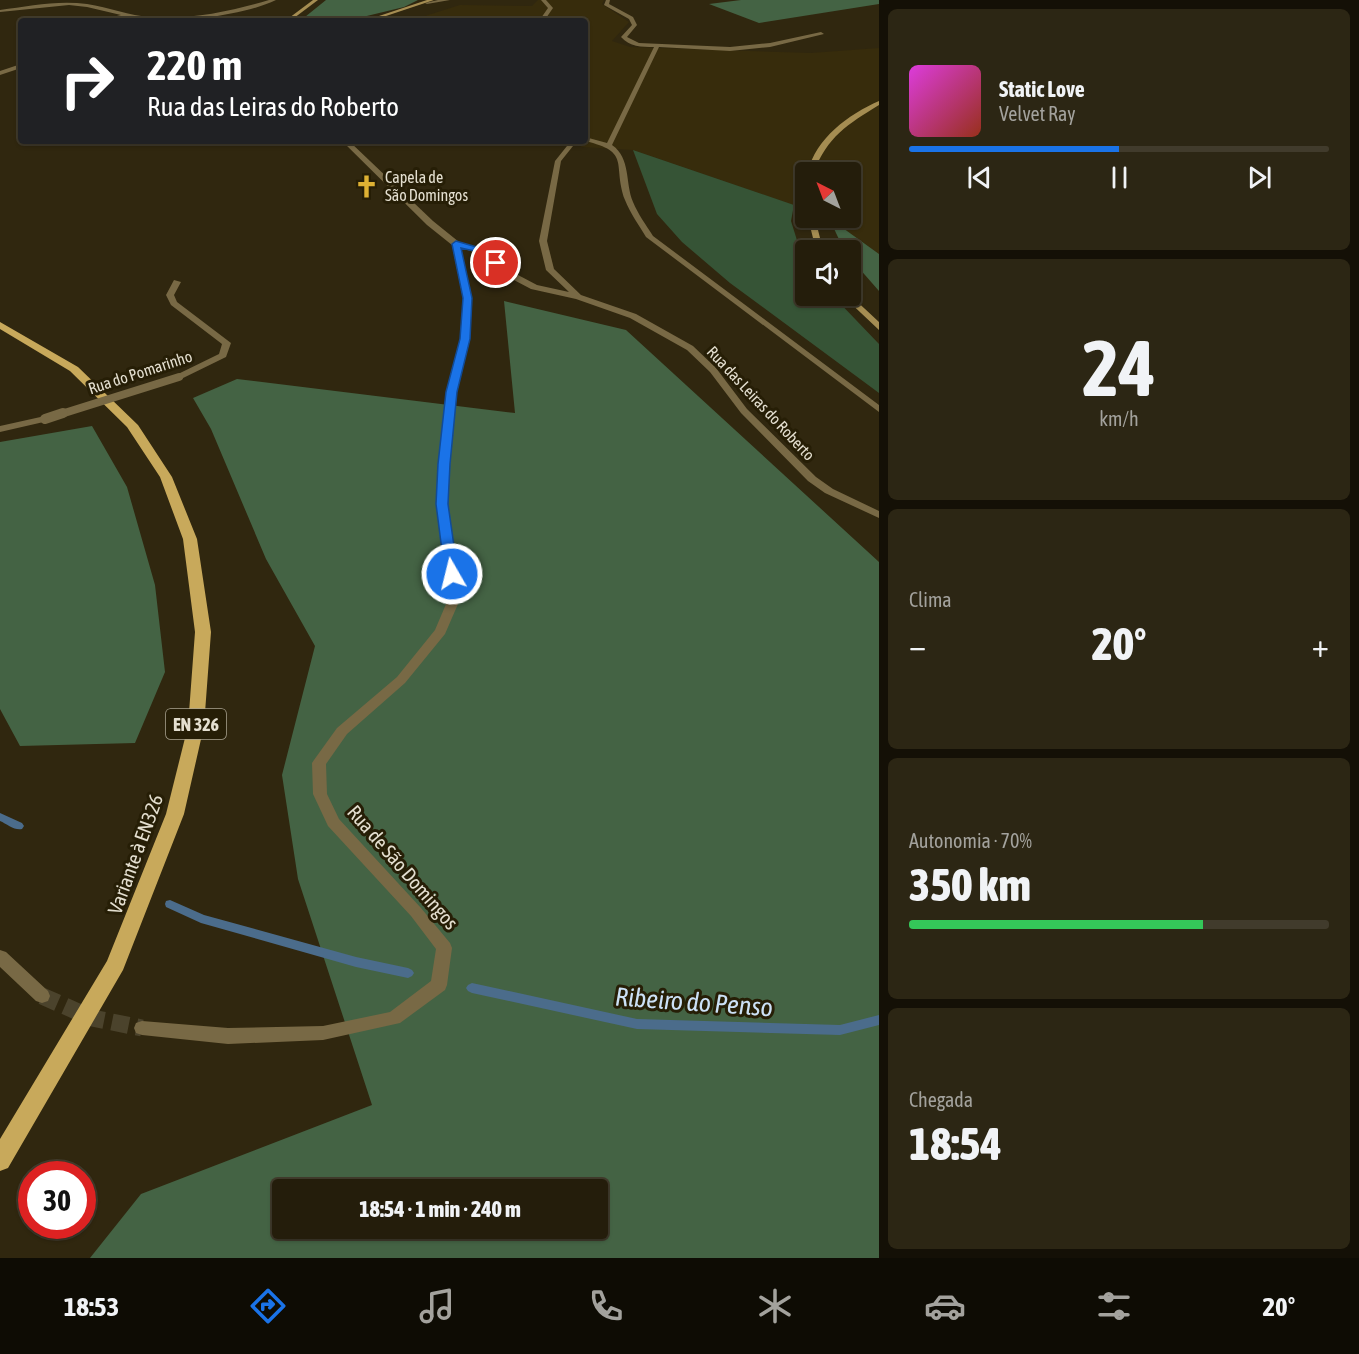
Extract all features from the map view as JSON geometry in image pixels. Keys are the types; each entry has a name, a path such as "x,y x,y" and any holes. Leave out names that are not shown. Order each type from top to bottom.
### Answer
{"main road":[{"path":"291,18 316,0"},
{"path":"661,0 693,0"},
{"path":"376,18 430,2"},
{"path":"814,162 834,132 879,103"},
{"path":"857,306 879,327"},
{"name":"Variante à EN326","path":"0,325 74,369 132,425 166,477 190,539 203,632 196,726 176,814 116,964 0,1160"}],"street":[{"path":"178,18 204,17 274,0"},
{"path":"430,2 448,0"},
{"path":"543,0 550,4 551,8 543,18"},
{"path":"608,0 606,4 631,18 635,26 624,37 638,45 730,49 770,45 821,34"},
{"path":"0,11 76,4 146,18"},
{"path":"112,18 127,15"},
{"path":"610,144 657,46"},
{"path":"0,73 18,67"},
{"path":"588,140 610,144 621,157 627,197 650,237 879,409"},
{"path":"348,144 430,223 456,244"},
{"path":"572,144 558,161 543,241 550,270 578,297"},
{"name":"Rua das Leiras do Roberto","path":"456,244 477,250 514,277 534,287 578,297 633,316 690,348 714,370 744,411 812,479 829,491 879,515"},
{"name":"Rua de São Domingos","path":"142,1029 228,1036 323,1033 394,1018 440,985 444,948 416,912 333,822 320,794 319,763 342,731 402,680 441,631 455,597 442,504 451,392 465,339 467,298 456,244"},
{"name":"Rua do Pomarinho","path":"0,429 45,419 179,376 223,356 227,344 174,303 170,295 177,282"},
{"path":"0,957 42,996"}],"shaded area":[{"path":"538,0 604,0 602,4 629,22 612,41 630,47 811,53 879,48 879,254 843,228 861,228 861,162 795,162 795,206 633,150 582,147 576,144 588,144 588,18 424,18 460,5 532,6"}],"green space":[{"path":"326,0 418,0 404,7 358,18 304,18"},
{"path":"741,0 879,0 879,4 759,23 709,4"},
{"path":"633,150 794,205 791,221 797,240 795,240 795,306 843,306 879,344 879,393 730,283 682,242 657,214"},
{"path":"834,228 843,228 860,240 839,240"},
{"path":"861,241 879,254 879,291 861,270"},
{"path":"504,301 626,330 879,562 879,1258 90,1258 141,1194 372,1105 298,879 282,775 315,646 266,559 211,429 193,398 237,379 515,413"},
{"path":"92,426 127,487 155,585 165,672 135,743 20,746 0,709 0,442"}],"waterway":[{"name":"Ribeiro do Penso","path":"0,817 19,826"},
{"name":"Ribeiro do Penso","path":"170,904 201,919 356,962 408,973"},
{"name":"Ribeiro do Penso","path":"472,988 637,1024 840,1030 879,1020"}],"tunnel":[{"path":"42,996 92,1018 142,1028"}],"place":[{"name":"Capela de São Domingos","path":"367,186"}],"route":[{"path":"452,574 442,504 444,464 451,392 465,339 467,298 456,244 477,250 496,263"}]}
